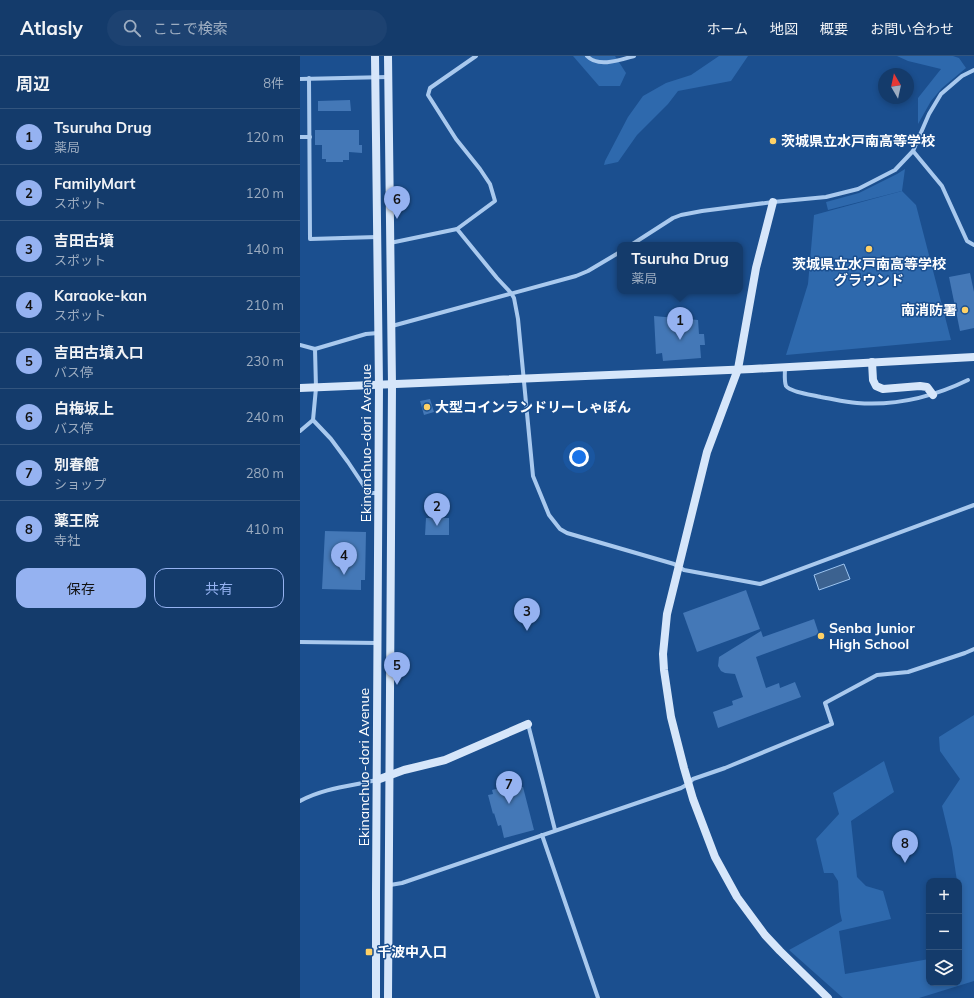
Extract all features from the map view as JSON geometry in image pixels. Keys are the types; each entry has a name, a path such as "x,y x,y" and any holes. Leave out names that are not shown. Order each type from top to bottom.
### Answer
{"street":[{"name":"Ekinanchuo-dori Avenue","path":"375,56 379,386 376,998"},
{"name":"Ekinanchuo-dori Avenue","path":"388,56 392,385 390,885 388,998"},
{"path":"390,243 457,229 494,202 490,184 456,139 428,95 430,88 476,56"},
{"path":"587,56 590,60 610,63 634,56"},
{"path":"636,242 673,218 682,215 773,202 826,197 858,188 895,170 913,151 929,114 941,94 962,76 974,70"},
{"path":"300,78 388,77"},
{"path":"309,78 310,238 377,237"},
{"path":"300,137 310,137"},
{"path":"913,151 942,186 968,241 974,246"},
{"path":"773,202 756,268 738,369 707,452 678,567 667,614 663,659 671,717 688,784 716,857 737,897 765,935 828,998"},
{"path":"457,229 514,298 518,320 533,476 549,515 560,529 567,534 674,564 684,570 760,584 974,504"},
{"path":"391,326 576,276 588,271 617,254"},
{"path":"300,345 315,349 366,334 378,333"},
{"path":"300,430 313,420 316,388 315,349"},
{"path":"300,388 379,386 974,357"},
{"path":"872,362 873,380 876,386 883,389 920,386 928,387 933,395"},
{"path":"785,367 786,385 790,389 856,403 899,402 933,395 968,380"},
{"path":"313,420 335,444 366,489 370,493 379,493"},
{"path":"300,642 378,643"},
{"path":"390,885 402,883 681,788 688,784 693,778 725,768 832,724 825,703 877,675 908,672 974,649"},
{"path":"300,801 314,794 328,790 377,780 390,774 445,760 528,724 555,830"},
{"path":"542,835 598,998"}],"shaded area":[{"path":"573,56 615,56 626,73 620,86 599,86"},
{"path":"719,56 748,56 731,81 678,91 668,104 637,135 618,162 604,165 628,117 643,96 666,83 691,75"},
{"path":"897,56 953,56 959,58 966,68 942,88 931,101 918,124 918,98 941,69 908,61"},
{"path":"905,169 902,191 828,210 826,202 859,193"},
{"name":"茨城県立水戸南高等学校 グラウンド","path":"902,191 916,205 951,340 786,355 808,284 814,215"},
{"path":"844,564 850,579 819,590 814,575"},
{"path":"974,715 974,981 962,985 962,878 957,878 952,848 942,806 960,779 940,751 939,737"},
{"path":"884,761 894,792 851,821 857,877 866,886 883,891 891,919 839,931 845,974 926,960 926,986 958,986 919,998 843,998 789,950 842,921 838,881 833,873 824,873 816,839 839,814 833,793"}],"building":[{"path":"350,100 351,111 318,111 318,101"},
{"path":"315,130 359,130 359,145 362,145 362,153 349,152 349,160 343,160 343,162 326,162 326,159 322,159 322,145 315,145"},
{"name":"南消防署","path":"970,273 974,292 974,328 960,331 949,277"},
{"path":"654,316 698,320 699,334 704,334 705,345 700,345 701,358 663,361 662,353 656,354"},
{"name":"大型コインランドリーしゃぼん","path":"430,399 434,412 424,415 420,401"},
{"path":"426,518 449,518 449,535 425,535"},
{"path":"325,531 366,532 365,580 361,580 361,590 322,589"},
{"path":"746,590 760,629 697,652 683,613"},
{"path":"814,619 819,634 756,657 766,688 779,683 780,688 795,682 801,697 718,728 713,712 733,705 732,701 743,697 735,674 725,673 721,671 718,666 719,657 761,631 763,637"},
{"path":"503,787 504,790 523,787 534,830 504,838 501,825 498,826 494,813 493,814 488,795 493,794 492,790"}],"place":[{"name":"茨城県立水戸南高等学校","path":"773,141"},
{"name":"白梅坂上","path":"397,219"},
{"name":"茨城県立水戸南高等学校 グラウンド","path":"869,249"},
{"name":"南消防署","path":"965,310"},
{"name":"Tsuruha Drug","path":"680,340"},
{"name":"大型コインランドリーしゃぼん","path":"427,407"},
{"name":"FamilyMart","path":"437,526"},
{"name":"Karaoke-kan","path":"344,575"},
{"name":"吉田古墳","path":"527,631"},
{"name":"Senba Junior High School","path":"821,636"},
{"name":"吉田古墳入口","path":"397,685"},
{"name":"別春館","path":"509,804"},
{"name":"薬王院","path":"905,863"},
{"name":"千波中入口","path":"369,952"}]}
